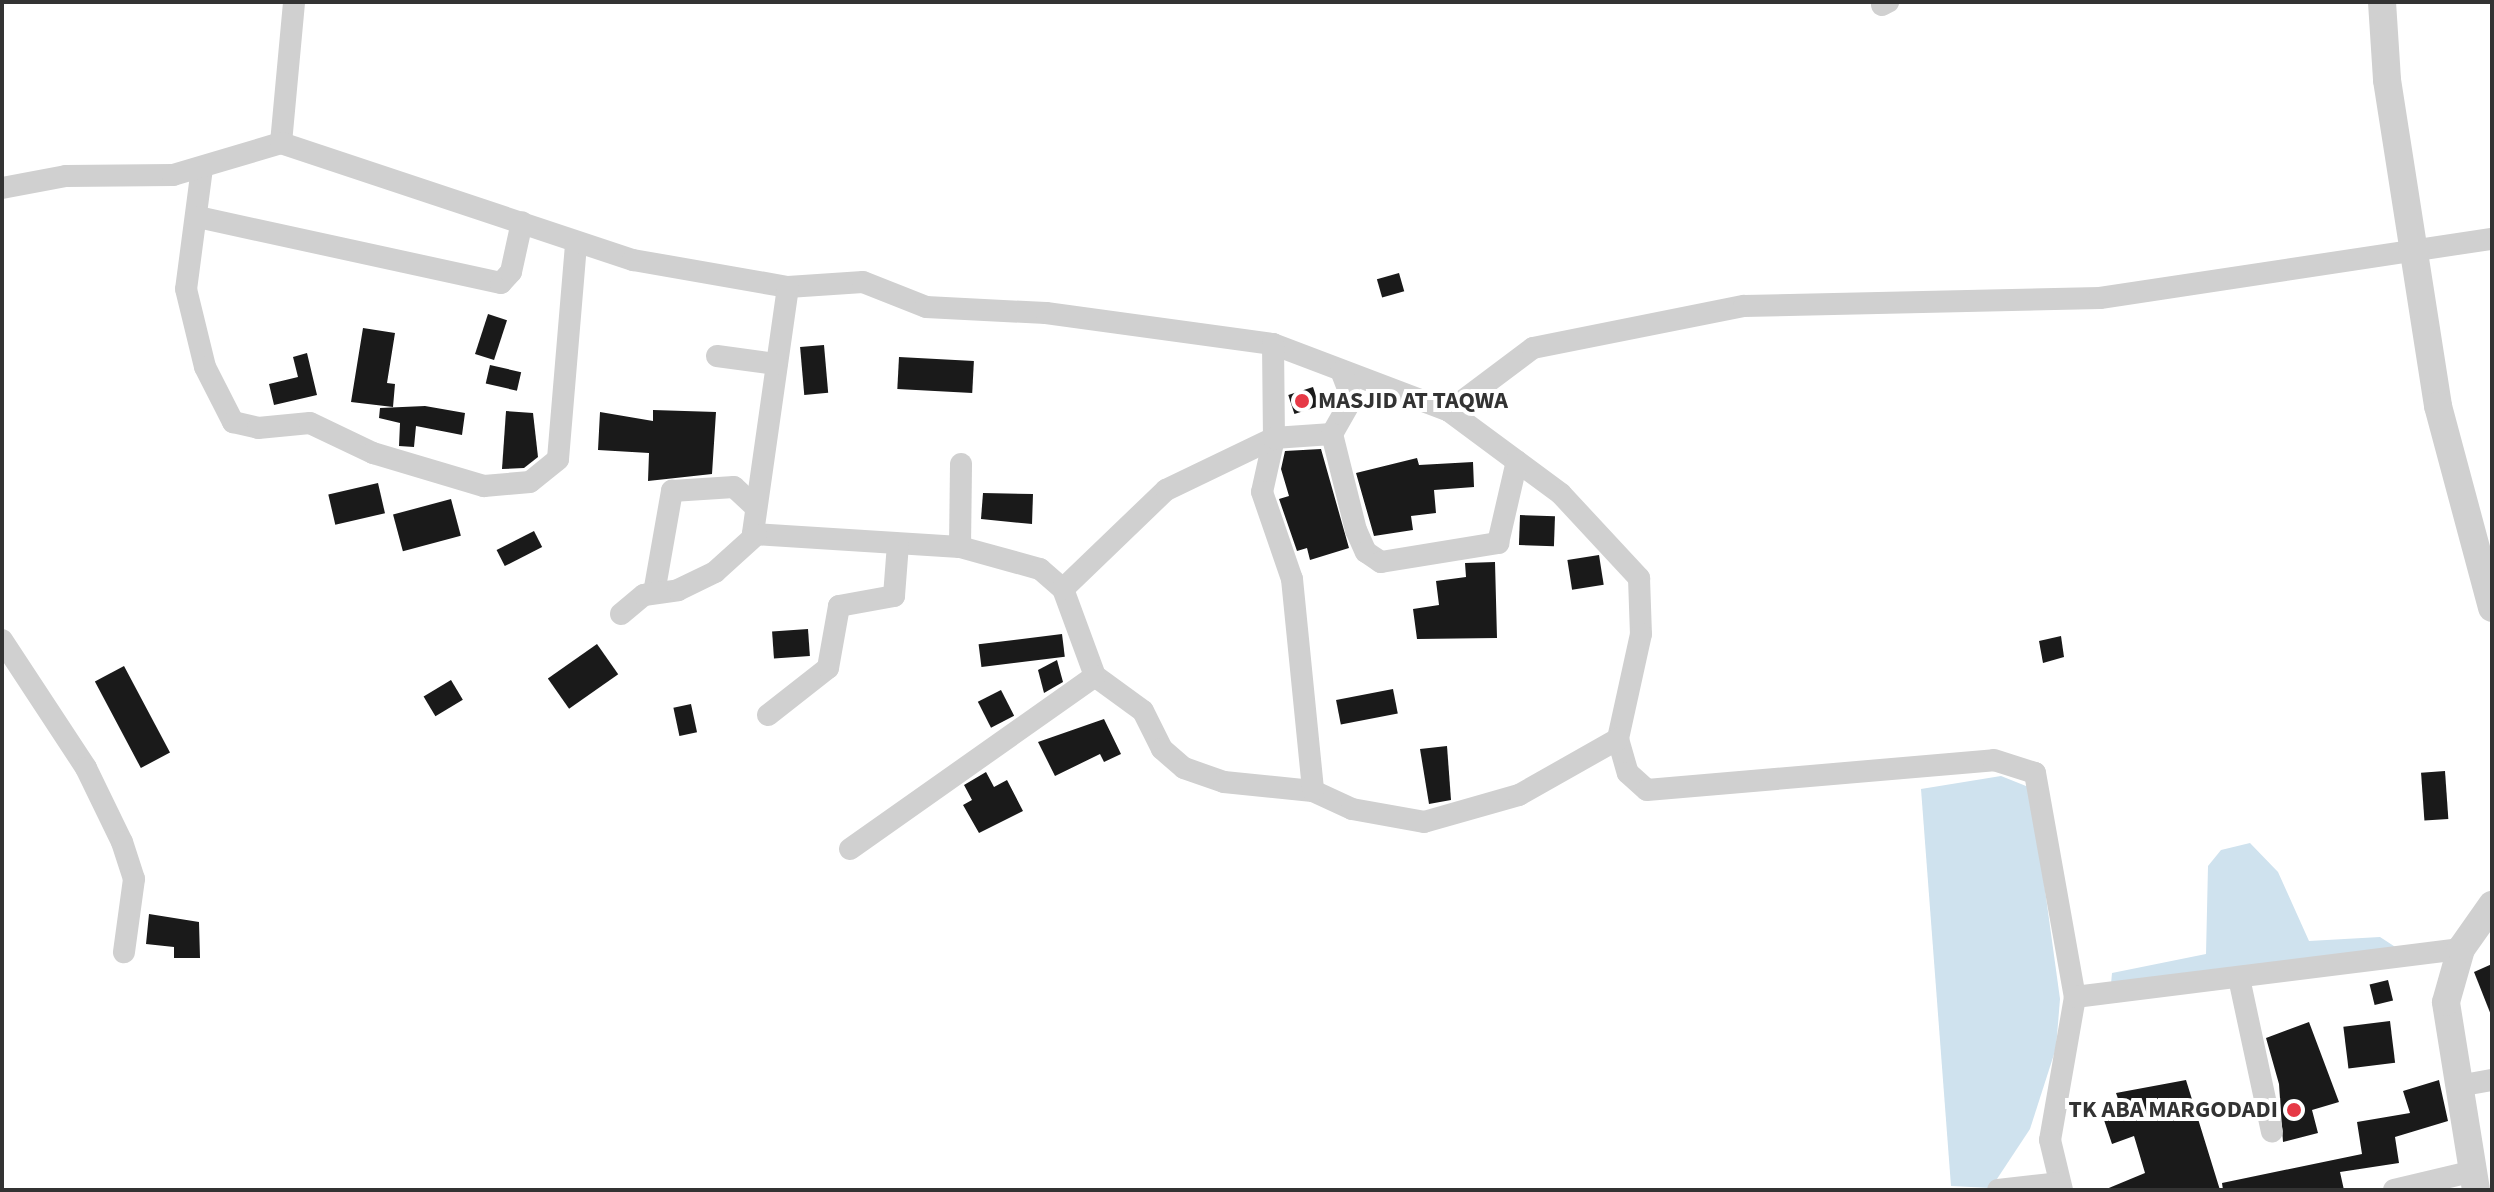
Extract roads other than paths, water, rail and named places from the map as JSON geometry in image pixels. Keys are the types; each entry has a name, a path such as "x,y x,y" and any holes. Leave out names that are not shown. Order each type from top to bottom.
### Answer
{"street":[{"path":"281,143 294,2"},
{"path":"2382,2 2387,80 2416,247 2438,406 2492,608"},
{"path":"2,188 202,168 281,143 522,222 576,244 788,287 863,282 926,307 1046,313 1273,344 1449,411 1590,520 1639,578 1641,634 1618,739 1628,773 1658,793 1994,760 2027,766 2040,781 2075,997 2050,1140 2061,1187 1998,1190"},
{"path":"202,168 198,217 186,289 205,367 233,422 258,428 310,423 373,453 498,487 530,482 558,459 576,244"},
{"path":"198,217 501,283 511,272 522,222"},
{"path":"1449,411 1533,348 1744,306 2100,298 2416,247 2492,239"},
{"path":"756,535 753,505 788,287"},
{"path":"1273,344 1274,438 1262,492 1292,579 1313,791"},
{"path":"717,356 776,364"},
{"path":"1341,371 1352,399 1332,434 1356,530 1366,552 1381,562 1498,543 1517,461"},
{"path":"1063,589 1166,490 1274,438 1332,434"},
{"path":"960,547 961,464"},
{"path":"654,593 672,491 734,487 753,505"},
{"path":"621,614 654,593 715,572 756,535 960,547 1040,569 1063,589 1095,676 1143,711 1162,749 1184,768 1224,782 1313,791 1352,809 1424,822 1519,795 1618,739"},
{"path":"768,715 828,668 843,602 894,596 898,544"},
{"path":"2,640 86,768 122,842 134,879 124,952"},
{"path":"850,849 1095,676"},
{"path":"2394,1190 2473,1181 2446,1002 2461,949 2492,905"},
{"path":"2075,997 2461,949"},
{"path":"2239,978 2272,1132"},
{"path":"2458,1086 2492,1080"}],"water":[{"path":"2001,776 2031,788 2060,999 2056,1048 2030,1129 1991,1188 1951,1186 1921,789"},
{"path":"2250,843 2278,872 2309,941 2380,937 2400,950 2111,984 2112,973 2206,954 2208,866 2221,850"}],"place":[{"name":"MASJID AT TAQWA","path":"1302,401"},
{"name":"TK ABA MARGODADI","path":"2294,1110"}]}
